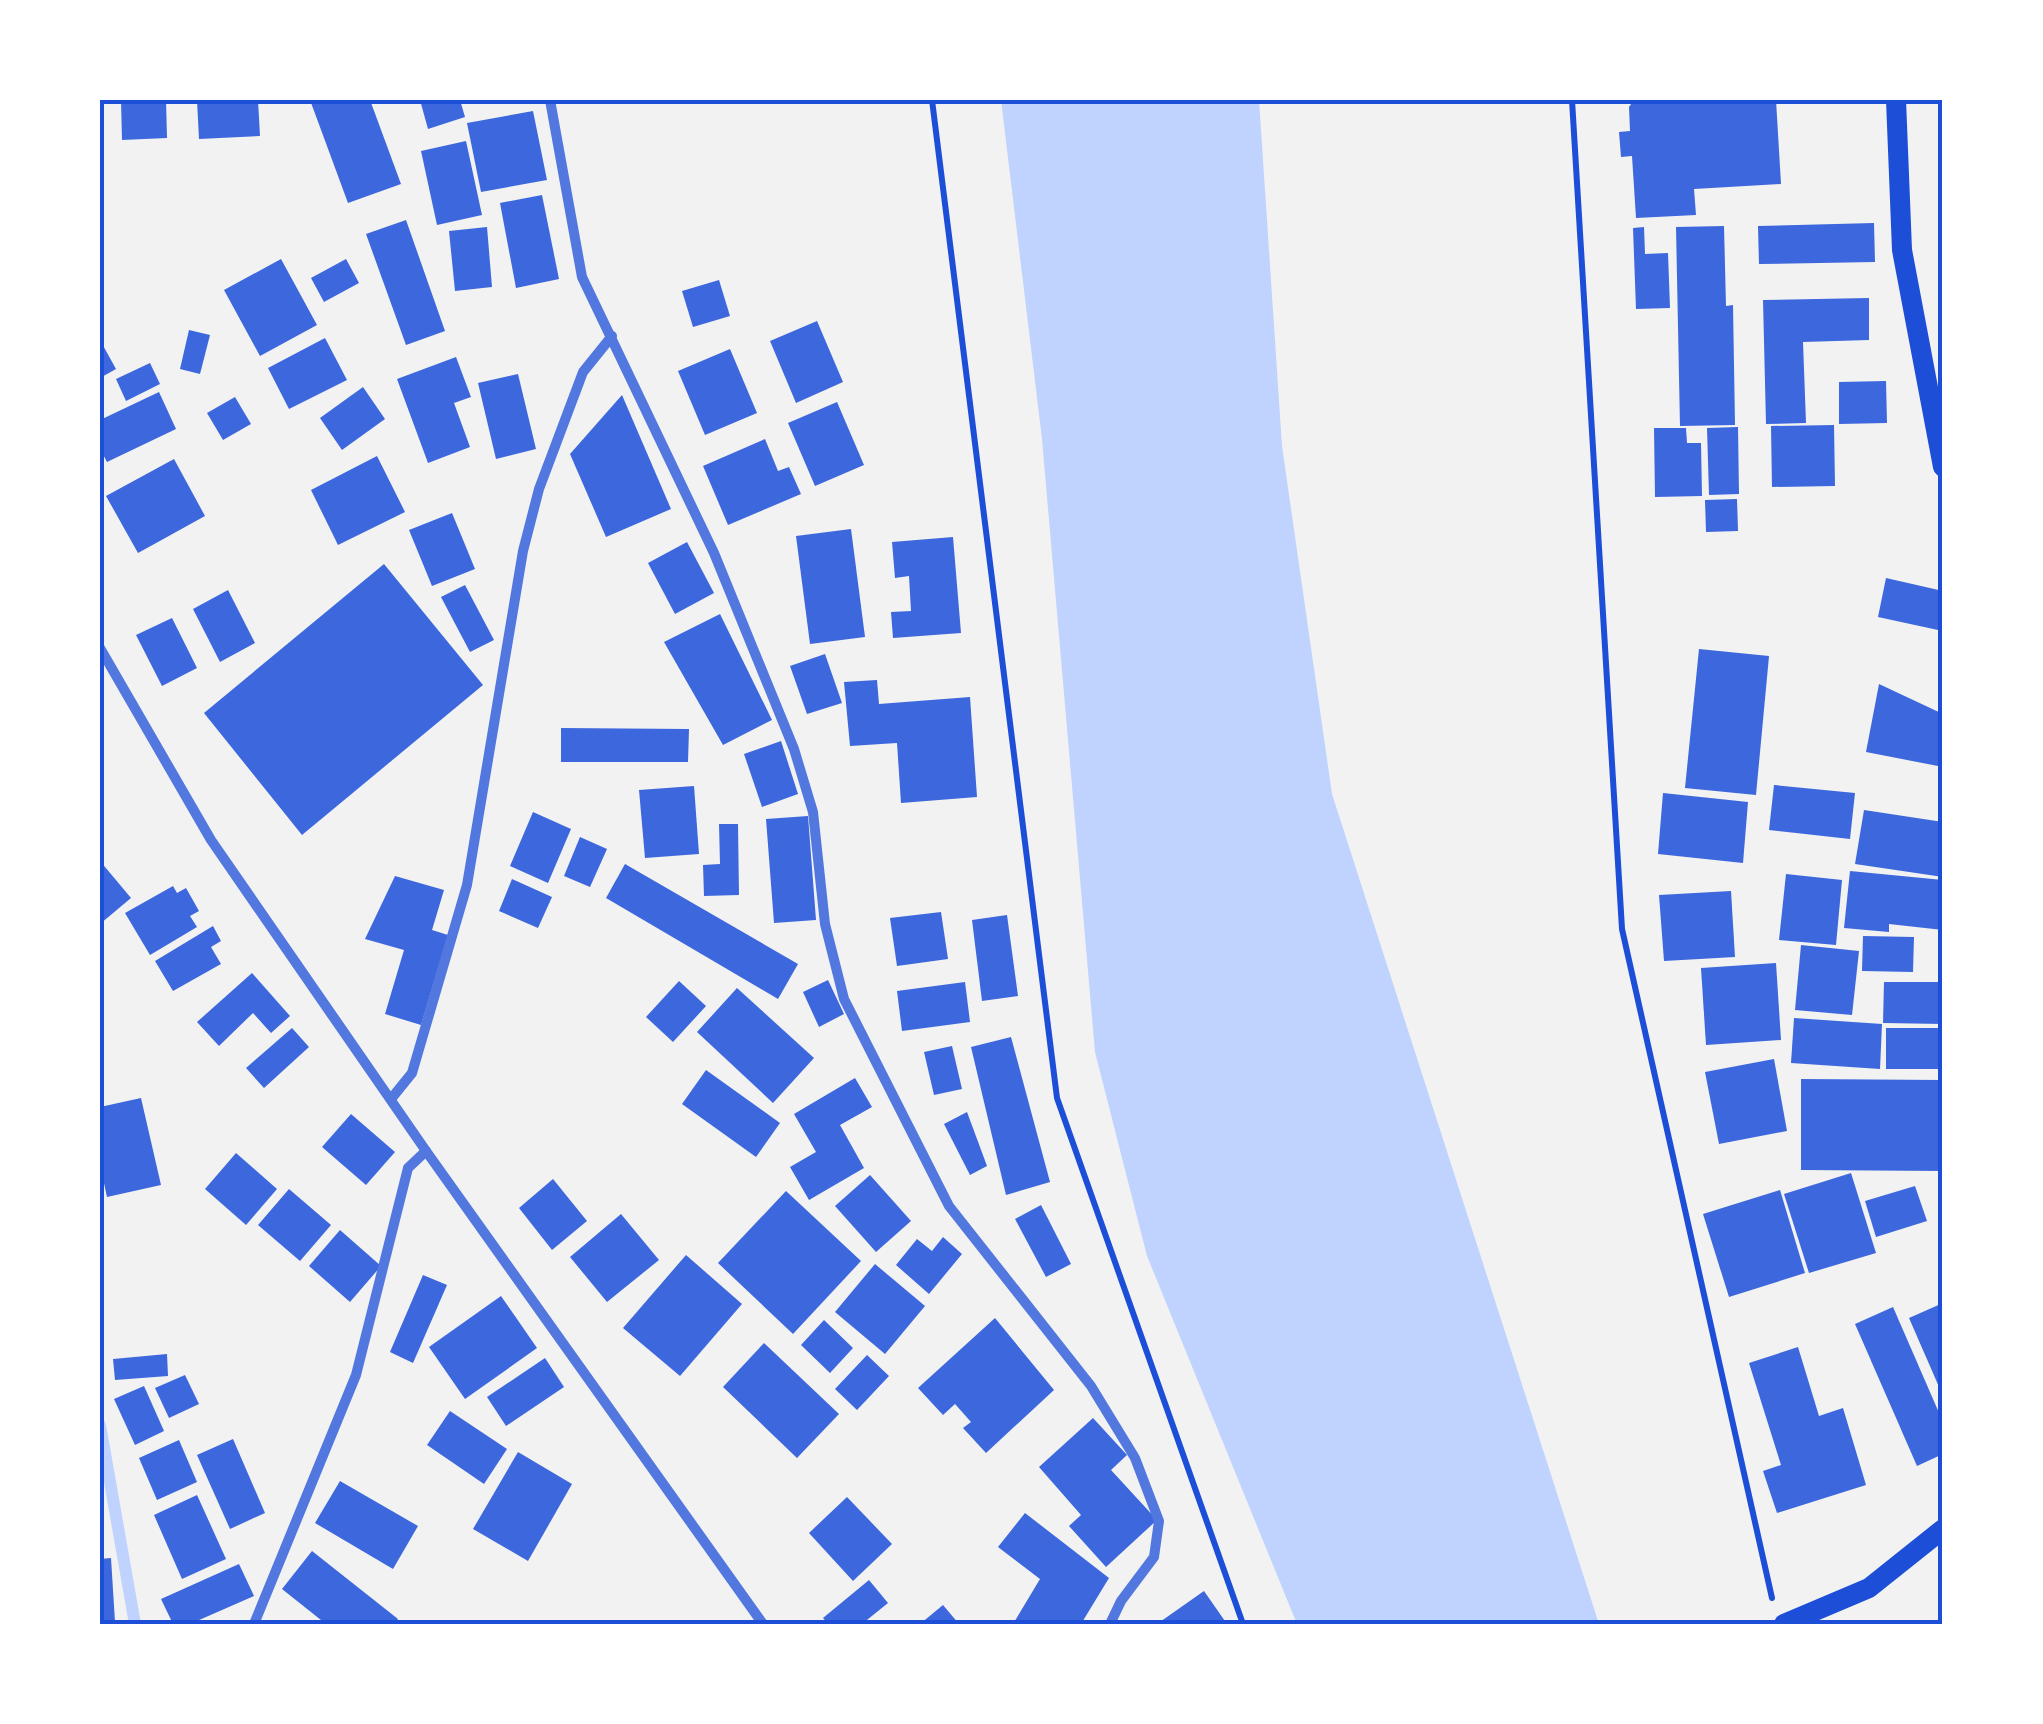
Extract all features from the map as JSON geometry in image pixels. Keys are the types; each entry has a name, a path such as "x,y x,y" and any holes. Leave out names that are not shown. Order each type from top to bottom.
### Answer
{"main road":[{"path":"1896,100 1902,250 1943,467"},
{"path":"1787,1618 1870,1588 1943,1529"}],"street":[{"path":"550,100 582,277 714,553 794,748 813,812 825,924 844,999 949,1206 1092,1386 1134,1458 1159,1521 1154,1557 1120,1601 1110,1624"},
{"path":"390,1099 412,1073 467,885 522,551 539,488 583,372 612,336"},
{"path":"100,648 211,840 763,1624"},
{"path":"254,1624 356,1375 408,1168 426,1150"}],"path":[{"path":"932,100 1057,1098 1242,1624"},
{"path":"1572,100 1622,929 1787,1618"}],"water":[{"path":"1001,100 1259,100 1282,446 1332,794 1599,1624 1297,1624 1147,1256 1095,1052 1042,439"}],"building":[{"path":"121,100 166,100 167,138 122,140"},
{"path":"197,100 258,100 260,136 199,139"},
{"path":"310,100 370,100 401,184 348,203"},
{"path":"420,100 460,100 465,117 428,129"},
{"path":"1634,100 1776,100 1781,184 1694,189 1696,215 1636,218 1632,156 1621,157 1619,132 1630,131 1629,107"},
{"path":"533,111 547,180 481,192 467,123"},
{"path":"466,141 482,215 437,225 421,151"},
{"path":"542,195 559,279 516,288 500,203"},
{"path":"406,220 445,331 406,345 366,234"},
{"path":"1874,223 1875,262 1759,264 1758,226"},
{"path":"1724,226 1726,306 1733,305 1735,425 1680,426 1676,227"},
{"path":"487,227 492,287 455,291 449,231"},
{"path":"1644,227 1645,254 1668,253 1670,308 1636,309 1633,228"},
{"path":"281,259 317,325 260,356 224,290"},
{"path":"346,259 359,283 324,302 311,278"},
{"path":"719,280 730,316 693,327 682,291"},
{"path":"1869,298 1869,340 1803,342 1806,423 1766,424 1763,300"},
{"path":"817,321 843,382 796,403 770,341"},
{"path":"189,330 210,335 200,374 180,369"},
{"path":"325,338 347,380 289,409 268,368"},
{"path":"100,340 116,369 100,378"},
{"path":"730,349 757,413 705,435 678,371"},
{"path":"456,357 471,397 454,403 470,447 428,463 397,379"},
{"path":"150,363 160,384 126,401 116,379"},
{"path":"518,374 536,449 496,459 478,383"},
{"path":"1886,381 1887,423 1839,424 1839,382"},
{"path":"363,387 385,419 342,450 320,418"},
{"path":"159,392 176,429 107,462 100,449 100,420"},
{"path":"622,395 671,509 606,537 570,454"},
{"path":"235,397 251,424 223,440 207,413"},
{"path":"837,402 864,465 815,486 788,423"},
{"path":"1834,425 1835,486 1772,487 1771,426"},
{"path":"1738,427 1739,494 1709,495 1707,428"},
{"path":"1654,428 1686,428 1687,443 1701,443 1702,496 1655,497"},
{"path":"765,439 778,471 789,467 801,494 728,525 703,466"},
{"path":"377,456 405,512 338,545 311,490"},
{"path":"174,459 205,516 138,553 106,496"},
{"path":"1737,499 1738,531 1706,532 1705,500"},
{"path":"452,513 475,569 432,586 409,530"},
{"path":"851,529 865,637 810,644 796,536"},
{"path":"953,537 961,633 893,638 891,612 911,611 909,576 895,578 892,542"},
{"path":"687,542 714,593 675,614 648,563"},
{"path":"384,564 483,685 302,835 204,713"},
{"path":"1886,578 1943,591 1938,630 1878,617"},
{"path":"465,585 494,640 470,652 441,597"},
{"path":"228,590 255,643 220,662 193,609"},
{"path":"720,614 772,720 723,745 664,642"},
{"path":"172,618 197,668 162,686 136,635"},
{"path":"1699,649 1769,656 1756,795 1685,788"},
{"path":"825,654 842,703 807,714 790,666"},
{"path":"877,680 879,704 970,697 977,797 901,803 897,743 850,746 844,682"},
{"path":"1879,684 1943,714 1943,767 1866,752"},
{"path":"561,728 689,729 688,762 561,762"},
{"path":"781,741 798,794 762,807 744,754"},
{"path":"1774,785 1855,793 1850,839 1769,830"},
{"path":"694,786 699,854 645,858 639,790"},
{"path":"1663,793 1748,802 1743,863 1658,854"},
{"path":"1864,810 1943,822 1943,877 1855,864"},
{"path":"533,812 571,829 548,883 510,866"},
{"path":"808,816 816,920 774,923 766,819"},
{"path":"719,824 738,824 739,895 704,896 703,865 720,864"},
{"path":"580,837 607,849 590,887 564,876"},
{"path":"100,861 131,898 100,924"},
{"path":"625,864 798,964 778,999 606,898"},
{"path":"1850,871 1943,880 1943,930 1889,924 1889,932 1844,928"},
{"path":"1786,874 1842,880 1836,945 1779,940"},
{"path":"395,876 444,890 432,930 448,935 421,1025 385,1014 404,950 365,939"},
{"path":"512,879 552,897 538,928 499,911"},
{"path":"173,886 177,893 186,888 199,911 190,916 197,927 150,955 125,913"},
{"path":"1731,891 1735,957 1664,961 1659,895"},
{"path":"941,912 948,959 897,966 890,918"},
{"path":"1007,915 1018,996 982,1001 972,920"},
{"path":"213,926 221,941 211,947 221,964 173,991 155,961"},
{"path":"1863,936 1914,937 1913,972 1862,971"},
{"path":"1801,945 1859,951 1852,1015 1795,1010"},
{"path":"1776,963 1781,1040 1706,1045 1701,968"},
{"path":"252,973 290,1016 271,1033 253,1013 219,1046 197,1022"},
{"path":"828,980 844,1014 819,1027 803,992"},
{"path":"679,981 706,1006 673,1042 646,1017"},
{"path":"965,982 970,1022 902,1031 897,991"},
{"path":"1884,982 1943,982 1943,1024 1883,1023"},
{"path":"737,988 814,1058 773,1103 697,1032"},
{"path":"1794,1018 1882,1024 1880,1069 1791,1063"},
{"path":"292,1028 309,1047 264,1088 246,1068"},
{"path":"1886,1028 1943,1028 1943,1069 1886,1069"},
{"path":"1011,1037 1050,1182 1006,1195 971,1047"},
{"path":"952,1046 962,1089 934,1095 924,1052"},
{"path":"1774,1059 1787,1131 1719,1144 1705,1072"},
{"path":"706,1070 780,1123 756,1157 682,1104"},
{"path":"855,1078 872,1107 840,1125 864,1168 809,1200 790,1167 816,1152 794,1114"},
{"path":"1801,1079 1943,1080 1943,1171 1801,1170"},
{"path":"141,1098 161,1185 107,1197 100,1165 100,1107"},
{"path":"967,1112 987,1166 970,1175 944,1124"},
{"path":"351,1114 395,1152 366,1185 322,1147"},
{"path":"236,1153 277,1189 246,1225 205,1189"},
{"path":"1851,1173 1876,1253 1809,1273 1784,1194"},
{"path":"870,1175 911,1221 876,1252 835,1206"},
{"path":"553,1179 587,1221 552,1250 519,1208"},
{"path":"1915,1186 1927,1221 1876,1237 1865,1201"},
{"path":"289,1189 331,1225 300,1261 258,1225"},
{"path":"1780,1190 1805,1273 1729,1297 1703,1214"},
{"path":"786,1191 861,1261 793,1334 718,1263"},
{"path":"1041,1205 1071,1264 1046,1277 1015,1219"},
{"path":"621,1214 659,1260 607,1302 570,1257"},
{"path":"340,1230 381,1266 350,1302 309,1266"},
{"path":"943,1237 962,1254 929,1294 896,1265 917,1239 932,1251"},
{"path":"686,1255 742,1304 680,1376 623,1328"},
{"path":"875,1264 925,1306 885,1354 835,1312"},
{"path":"423,1275 447,1285 413,1363 390,1352"},
{"path":"501,1296 537,1348 465,1399 429,1347"},
{"path":"1943,1303 1943,1396 1909,1318"},
{"path":"1893,1307 1943,1422 1943,1454 1917,1466 1855,1324"},
{"path":"995,1318 1054,1390 986,1453 963,1428 971,1422 955,1404 943,1415 918,1388"},
{"path":"824,1320 853,1348 830,1373 801,1345"},
{"path":"764,1343 839,1414 797,1458 723,1387"},
{"path":"1798,1347 1819,1416 1843,1408 1866,1485 1777,1513 1763,1471 1781,1465 1749,1363"},
{"path":"167,1354 168,1376 115,1380 113,1359"},
{"path":"867,1355 889,1376 857,1410 835,1389"},
{"path":"545,1358 564,1387 506,1426 487,1397"},
{"path":"185,1375 199,1404 169,1418 155,1388"},
{"path":"144,1386 164,1431 135,1445 114,1399"},
{"path":"450,1411 507,1449 484,1484 427,1445"},
{"path":"1093,1418 1127,1455 1111,1470 1157,1520 1106,1567 1069,1526 1081,1515 1039,1467"},
{"path":"233,1439 265,1513 230,1529 197,1455"},
{"path":"179,1440 197,1482 157,1500 139,1458"},
{"path":"518,1452 572,1484 528,1561 473,1529"},
{"path":"340,1481 418,1526 393,1569 315,1523"},
{"path":"197,1495 226,1559 182,1579 154,1515"},
{"path":"847,1497 892,1544 853,1581 809,1533"},
{"path":"1025,1513 1109,1578 1081,1624 1013,1624 1040,1579 998,1547"},
{"path":"312,1551 398,1619 394,1624 326,1624 282,1589"},
{"path":"111,1558 115,1622 100,1623 100,1559"},
{"path":"239,1564 254,1596 190,1624 173,1624 161,1599"},
{"path":"869,1580 888,1603 862,1624 828,1624 823,1618"},
{"path":"1204,1591 1227,1624 1157,1624"},
{"path":"943,1605 959,1624 920,1624"}],"waterway":[{"path":"100,1425 135,1624"}]}
